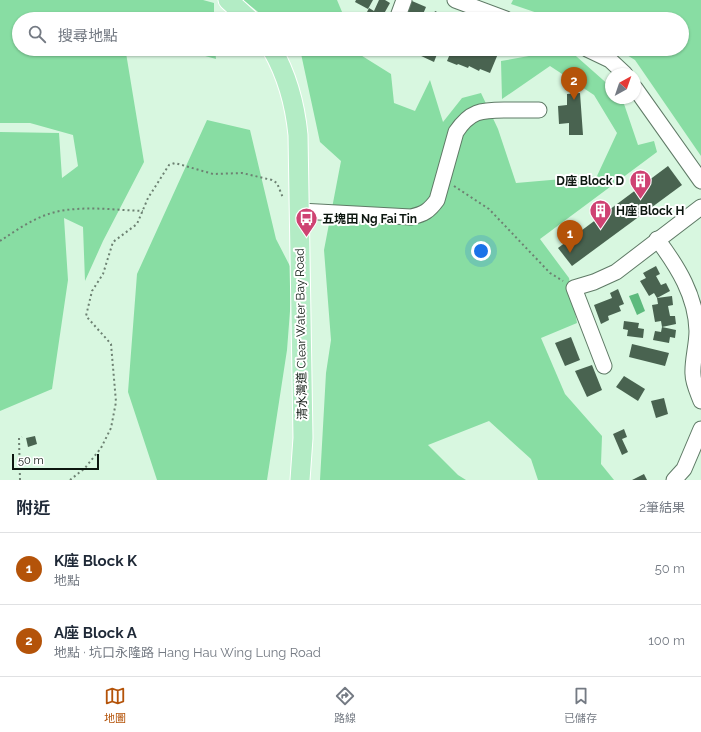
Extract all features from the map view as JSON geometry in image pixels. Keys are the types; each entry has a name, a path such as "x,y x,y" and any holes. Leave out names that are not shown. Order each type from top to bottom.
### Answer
{"main road":[{"path":"228,0 241,12"},
{"name":"清水灣道 Clear Water Bay Road","path":"275,56 286,78 295,108 298,136 292,206 303,438 300,480"}],"street":[{"path":"400,12 404,0"},
{"path":"455,0 487,12"},
{"path":"602,56 610,60 619,68"},
{"path":"641,96 701,181"},
{"path":"292,206 411,217 422,215 431,208 437,200 456,132 463,122 472,115 485,110 539,110"},
{"path":"604,366 574,288 594,282 616,272 657,239 701,207"},
{"path":"657,239 672,260 686,285 694,307 697,331 692,375 701,401"},
{"path":"674,480 684,469 701,429"}],"path":[{"path":"70,480 85,468 101,448 111,428 116,402 111,344 86,316 92,291 104,274 114,242 137,224 148,198 169,165 175,163 213,174 242,173 272,180 276,183 292,206"},
{"path":"443,179 489,209 550,273 574,288"},
{"path":"0,241 41,217 59,211 78,208 143,211"},
{"path":"20,480 19,438 22,437"}],"shaded area":[{"path":"0,0 203,0 214,3 214,12 12,12 12,56 126,56 144,162 103,241 85,281 83,227 64,218 68,280 52,389 0,411 0,132 59,133 62,178 78,166 73,135 30,123 0,123"},
{"path":"243,0 337,0 342,12 258,12"},
{"path":"513,0 701,0 701,156 641,68 635,60 628,56 689,56 689,12 534,12 511,4"},
{"path":"205,56 216,56 216,59"},
{"path":"302,56 362,56 391,74 394,103 415,111 430,80 443,122 462,98 481,93 498,129 516,183 597,176 617,133 594,95 550,66 502,99 501,61 529,56 576,56 605,82 605,104 624,104 638,145 654,141 657,152 540,239 569,278 577,323 541,338 565,394 602,436 601,464 614,480 538,480 531,459 489,421 428,445 458,475 466,480 320,480 326,373 331,340 324,250 341,161 320,142"},
{"path":"207,120 250,130 276,239 293,272 287,350 267,480 157,480 128,392 137,274"},
{"path":"638,293 645,311 637,315 629,296"}],"building":[{"path":"356,0 373,0 368,9 355,2"},
{"path":"379,0 385,0 390,3 385,12 367,12 369,8 374,11"},
{"path":"412,1 426,7 424,12 407,12"},
{"path":"421,56 436,56 434,62"},
{"path":"449,56 497,56 490,73 447,61"},
{"path":"580,93 583,135 569,135 569,123 559,124 558,106 567,105 567,94"},
{"path":"668,166 682,185 572,266 558,248"},
{"path":"656,266 660,274 656,276 661,285 666,283 670,291 657,298 654,293 649,296 640,281 646,278 643,273"},
{"path":"618,289 624,304 619,306 621,311 608,316 609,320 601,324 594,305 612,298 610,293"},
{"path":"672,296 673,305 668,306 670,316 675,316 676,324 662,327 661,321 655,322 652,305 658,304 657,298"},
{"path":"624,321 639,323 638,328 644,329 643,338 627,336 628,330 623,329"},
{"path":"662,327 676,330 675,338 670,337 669,343 653,340 655,331 661,332"},
{"path":"571,337 580,360 565,366 555,343"},
{"path":"632,344 669,353 665,366 629,357"},
{"path":"592,365 602,390 587,397 575,371"},
{"path":"624,376 645,389 638,401 616,387"},
{"path":"664,398 668,414 656,418 651,401"},
{"path":"624,429 627,437 622,439 628,452 622,455 613,434"},
{"path":"35,436 37,444 28,447 26,438"},
{"path":"644,474 647,480 632,480"}],"place":[{"name":"A座 Block A","path":"574,100"},
{"name":"D座 Block D","path":"640,200"},
{"name":"H座 Block H","path":"600,230"},
{"name":"五塊田 Ng Fai Tin","path":"306,238"},
{"name":"K座 Block K","path":"570,253"}]}
